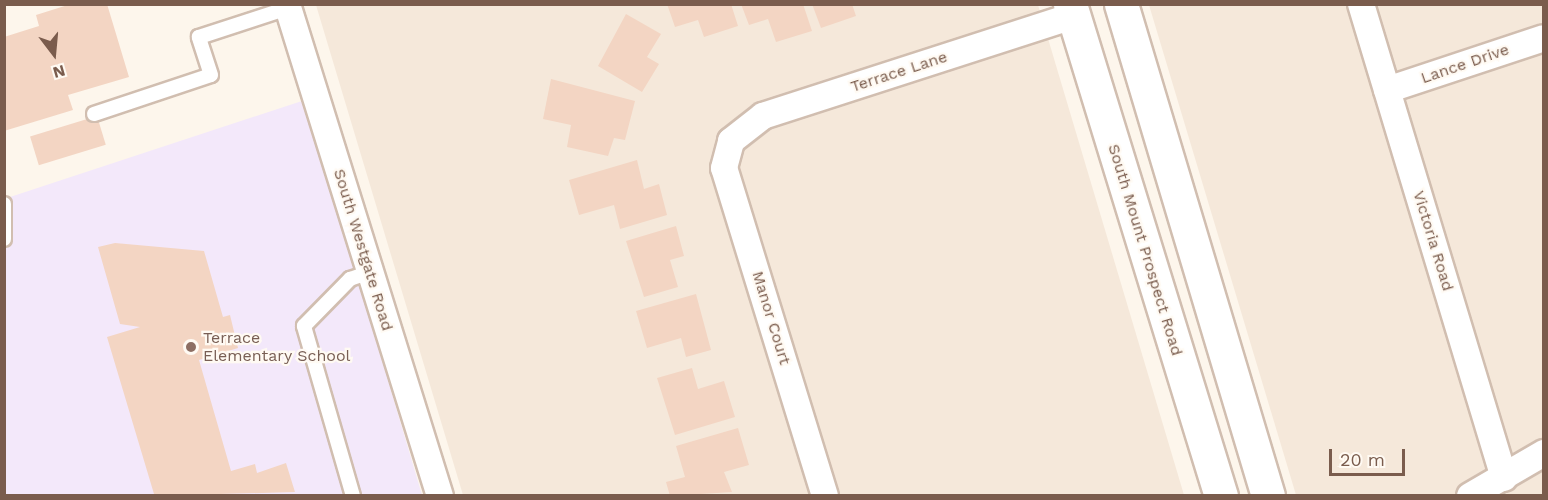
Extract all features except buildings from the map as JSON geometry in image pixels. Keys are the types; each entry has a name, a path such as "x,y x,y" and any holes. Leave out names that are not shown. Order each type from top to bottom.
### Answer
{"main road":[{"path":"1121,4 1268,495"},
{"name":"South Mount Prospect Road","path":"1072,10 1221,495"}],"street":[{"name":"Victoria Road","path":"1361,4 1504,478"},
{"name":"South Westgate Road","path":"288,6 440,495"},
{"name":"Terrace Lane","path":"730,141 762,116 1072,10"},
{"name":"Lance Drive","path":"1387,90 1544,38"},
{"name":"Manor Court","path":"730,141 724,168 825,495"},
{"path":"1470,495 1504,478 1544,453"}],"lane":[{"path":"94,114 211,75 199,37 288,6"},
{"path":"4,204 4,239"},
{"path":"353,495 304,327 350,279 370,272"}],"shaded area":[{"path":"316,5 1038,5 1184,495 463,495"},
{"path":"1149,5 1543,5 1543,495 1296,495"},
{"name":"Terrace Elementary School","path":"305,100 422,495 5,495 4,199"}],"place":[{"name":"Terrace Elementary School","path":"191,347"}]}
